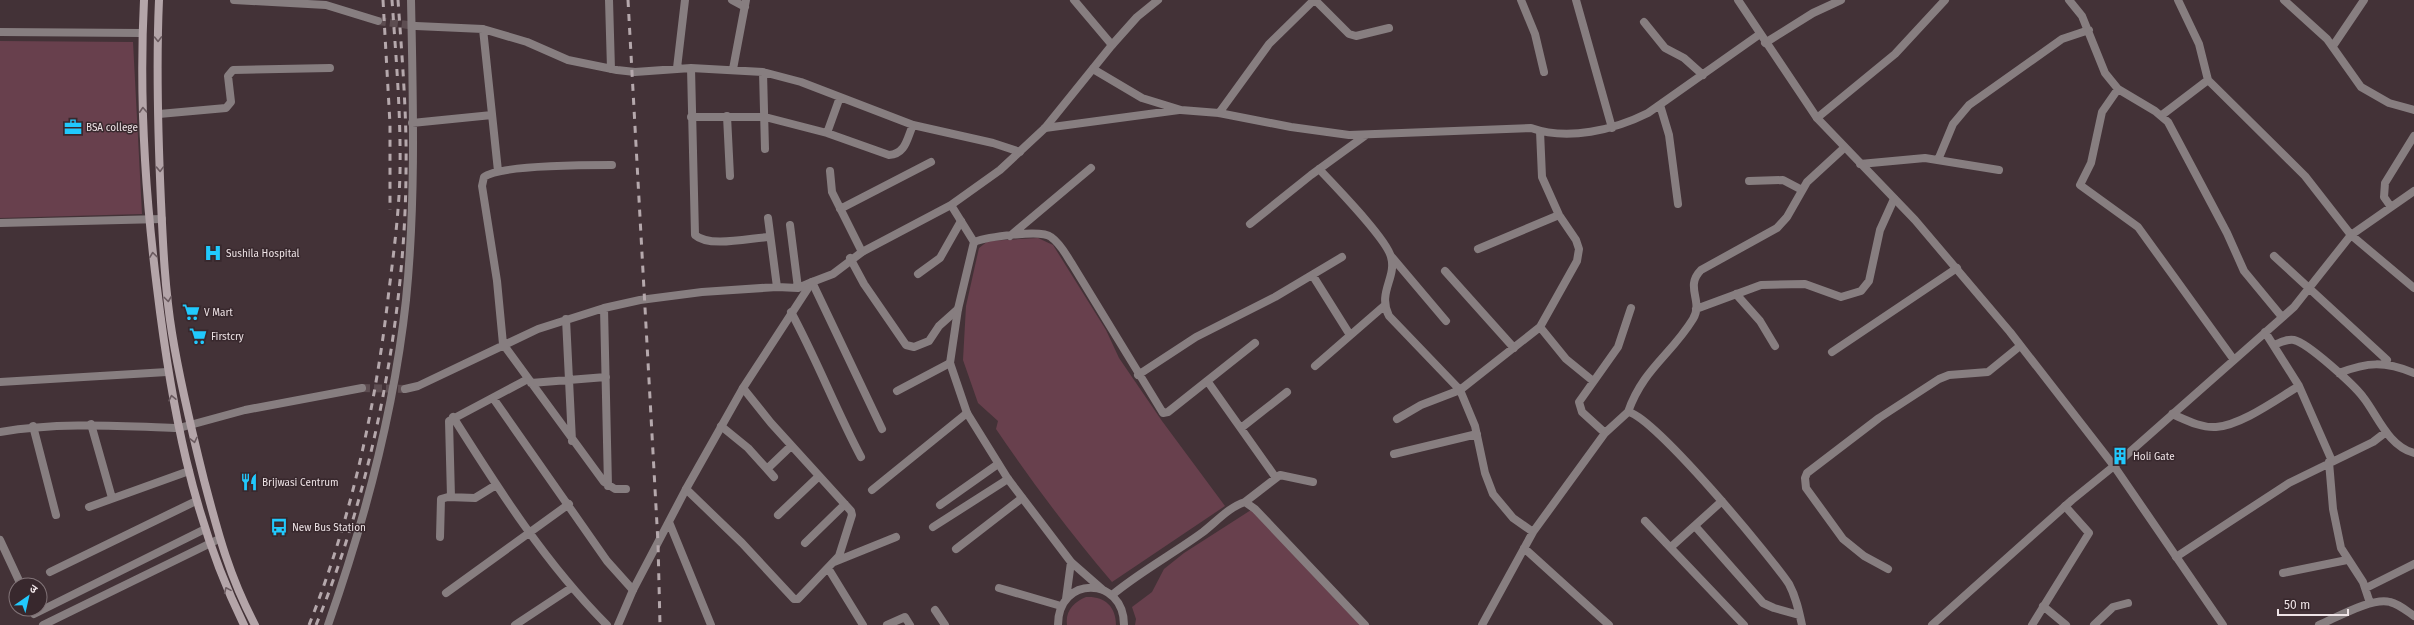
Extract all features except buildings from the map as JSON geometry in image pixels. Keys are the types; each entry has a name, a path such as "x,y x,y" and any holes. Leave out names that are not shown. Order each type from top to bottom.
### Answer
{"main road":[{"path":"144,0 142,33 148,219 167,372 178,428 196,502 227,590 244,625"},
{"path":"159,0 159,114 162,219 164,266 172,332 190,424 219,539 229,571 255,625"}],"street":[{"path":"234,0 326,5 378,21"},
{"path":"328,625 355,543 368,495 385,428 400,347 406,299 413,190 411,0"},
{"path":"609,0 611,69"},
{"path":"677,68 685,0"},
{"path":"732,0 746,4 733,69"},
{"path":"1074,0 1112,45"},
{"path":"405,389 418,386 503,344 566,319 604,308 640,300 702,292 777,287 798,288 833,274 850,258 952,205 976,189 1020,152 1045,128 1136,17 1158,0"},
{"path":"1219,113 1269,44 1315,0 1349,34 1356,36 1389,28"},
{"path":"1520,0 1535,34 1544,72"},
{"path":"1576,0 1612,128"},
{"path":"1738,0 1765,43 1817,118 1957,268 2114,466 2223,625"},
{"path":"1765,43 1813,13 1841,0"},
{"path":"1817,118 1895,54 1945,0"},
{"path":"2069,0 2082,16 2089,30 2105,73 2118,89 2162,115 2168,122 2227,233 2244,271 2282,317"},
{"path":"2178,0 2199,44 2208,80 2305,176 2351,235 2414,288"},
{"path":"2284,0 2333,46 2351,76 2360,87 2379,98 2414,110"},
{"path":"2333,46 2364,0"},
{"path":"1644,22 1665,48 1684,58 1702,75"},
{"path":"416,26 483,29 527,42 568,60 611,69 635,72 691,68 733,69 763,72 801,82 913,125 993,143 1020,152"},
{"path":"483,29 498,171"},
{"path":"1938,160 1953,124 1969,105 2062,39 2089,30"},
{"path":"0,32 142,33"},
{"path":"1045,128 1181,110 1219,113 1291,127 1349,135 1531,128 1540,131 1579,133 1612,128 1629,123 1660,105 1760,34"},
{"path":"159,114 226,108 231,102 228,76 229,71 330,68"},
{"path":"691,68 695,235 699,239 710,242 769,237"},
{"path":"1093,69 1142,98 1181,110"},
{"path":"763,72 765,149"},
{"path":"2162,115 2208,80"},
{"path":"2118,89 2102,112 2091,163 2080,185 2138,227 2234,360"},
{"path":"828,133 840,97"},
{"path":"1660,105 1669,135 1678,204"},
{"path":"412,123 492,115"},
{"path":"727,116 730,176"},
{"path":"692,117 765,117 828,133 882,153 896,154 903,150 913,125"},
{"path":"1397,419 1421,405 1460,390 1540,327 1579,255 1576,240 1559,215 1542,177 1540,131"},
{"path":"1250,224 1366,134"},
{"path":"2391,208 2384,197 2385,183 2414,136"},
{"path":"1482,625 1533,532 1605,433 1628,412 1644,379 1693,319 1696,309 1693,285 1696,275 1776,228 1787,217 1802,190 1812,176 1844,148"},
{"path":"1860,164 1925,158 1999,170"},
{"path":"840,209 931,162"},
{"path":"612,165 574,165 498,171 484,177 482,186 497,281 503,344 572,441 608,486 615,489 626,488"},
{"path":"1010,237 1091,168"},
{"path":"1319,169 1374,231 1391,256 1446,321"},
{"path":"830,171 832,192 862,252"},
{"path":"1749,181 1782,180 1802,190"},
{"path":"1932,625 2065,506 2114,466 2294,307 2351,235 2414,191"},
{"path":"1696,309 1754,287 1783,283 1812,286 1841,297 1848,297 1861,290 1869,282 1880,230 1894,199"},
{"path":"952,205 974,242 958,309 950,363 966,413 1008,479 1072,562 1120,603 1124,614 1124,625"},
{"path":"1478,249 1559,215"},
{"path":"768,218 769,237 777,287"},
{"path":"0,223 162,219"},
{"path":"918,274 940,258 961,221"},
{"path":"790,225 798,288"},
{"path":"974,242 986,237 1010,237 1036,232 1050,236 1060,245 1163,413 1168,412 1208,382 1254,343"},
{"path":"1391,256 1384,306 1390,316 1460,390 1476,434 1485,473 1493,494 1513,518 1533,532"},
{"path":"2274,256 2387,360"},
{"path":"1138,374 1196,337 1313,276 1342,257"},
{"path":"850,258 864,284 906,345 914,347 929,341 939,326 958,309"},
{"path":"1832,352 1957,268"},
{"path":"1445,271 1514,348"},
{"path":"1313,276 1350,335"},
{"path":"618,625 633,590 721,426 791,312 812,282"},
{"path":"812,282 882,429"},
{"path":"1736,294 1760,321 1775,346"},
{"path":"1315,366 1384,306"},
{"path":"604,308 608,486"},
{"path":"1605,433 1578,406 1581,398 1618,348 1631,308"},
{"path":"791,312 806,340 838,414 862,457"},
{"path":"566,319 572,441"},
{"path":"1540,327 1566,359 1593,381"},
{"path":"2265,332 2299,386 2331,461 2337,533 2347,560 2366,588 2370,603"},
{"path":"2274,345 2286,340 2298,342 2339,373 2364,397 2386,432 2401,446 2414,453"},
{"path":"1888,569 1864,556 1843,538 1806,488 1805,478 1807,473 1879,418 1939,379 1949,376 1988,372 2020,346"},
{"path":"897,391 950,363"},
{"path":"2339,373 2361,365 2373,364 2386,364 2414,373"},
{"path":"0,382 167,372"},
{"path":"451,497 447,426 453,417 530,381 606,377"},
{"path":"1208,382 1276,478"},
{"path":"2172,414 2204,426 2225,425 2256,411 2299,386"},
{"path":"0,432 33,426 91,424 178,428 245,410 362,388"},
{"path":"686,490 742,543 794,599 798,598 839,556 852,515 851,511 791,446 743,388"},
{"path":"1241,428 1287,392"},
{"path":"493,398 569,504 607,561 633,590"},
{"path":"1628,412 1639,416 1693,468 1722,501 1790,586 1802,625"},
{"path":"872,490 966,413"},
{"path":"453,417 496,485 571,588 607,625"},
{"path":"91,424 112,498"},
{"path":"33,426 56,515"},
{"path":"721,426 748,448 774,476"},
{"path":"2176,557 2277,491 2331,461 2373,442 2386,432"},
{"path":"1394,454 1476,434"},
{"path":"767,469 791,446"},
{"path":"940,505 998,464"},
{"path":"89,507 189,471"},
{"path":"1112,595 1130,580 1202,532 1237,504 1245,502 1276,478 1286,475 1313,482"},
{"path":"778,515 819,476"},
{"path":"933,527 1008,479"},
{"path":"440,537 441,499 451,497 475,498 496,485"},
{"path":"956,549 1022,498"},
{"path":"1671,547 1722,501"},
{"path":"50,572 196,502"},
{"path":"1245,502 1255,509 1365,625"},
{"path":"446,593 529,531 569,504"},
{"path":"805,543 845,504"},
{"path":"2032,625 2089,533 2065,506"},
{"path":"1645,521 1744,625"},
{"path":"669,522 712,625"},
{"path":"1695,526 1763,603 1774,608 1799,615"},
{"path":"48,604 205,529"},
{"path":"830,565 896,537"},
{"path":"43,625 209,542 219,539"},
{"path":"0,540 17,577"},
{"path":"1524,548 1609,625"},
{"path":"2283,573 2347,560"},
{"path":"1058,625 1072,562"},
{"path":"2366,588 2414,564"},
{"path":"830,565 863,625"},
{"path":"516,625 571,588"},
{"path":"999,588 1064,602 1083,588 1103,590"},
{"path":"2319,625 2370,603 2390,602 2414,616"},
{"path":"2094,625 2113,607 2128,603"},
{"path":"2043,606 2066,625"},
{"path":"935,610 945,625"},
{"path":"887,625 905,617 910,625"}],"shaded area":[{"name":"BSA college","path":"0,41 133,42 142,214 0,218"},
{"path":"1038,238 1053,245 1106,330 1119,358 1162,421 1225,506 1112,582 1066,526 1023,468 996,429 998,421 978,403 963,360 966,306 979,248 988,241"},
{"path":"1251,510 1361,625 1135,625 1136,619 1132,607 1152,592 1164,569 1184,553"},
{"path":"1086,597 1098,598 1108,604 1114,612 1116,625 1067,625 1067,615 1071,608 1074,604"}],"tunnel":[{"path":"378,21 416,26"},
{"path":"362,388 405,389"}],"railway":[{"path":"383,0 390,124 390,210"},
{"path":"309,625 338,543 350,502 369,418 384,333 396,232 400,173 397,64 392,0"},
{"path":"316,625 336,573 354,518 382,403 392,345 404,229 406,173 403,64 398,0"},
{"path":"628,0 658,543 660,625"}],"place":[{"name":"BSA college","path":"73,127"},
{"name":"Sushila Hospital","path":"213,253"},
{"name":"V Mart","path":"191,312"},
{"name":"Firstcry","path":"198,336"},
{"name":"Holi Gate","path":"2120,456"},
{"name":"Brijwasi Centrum","path":"249,482"},
{"name":"New Bus Station","path":"279,527"}]}
